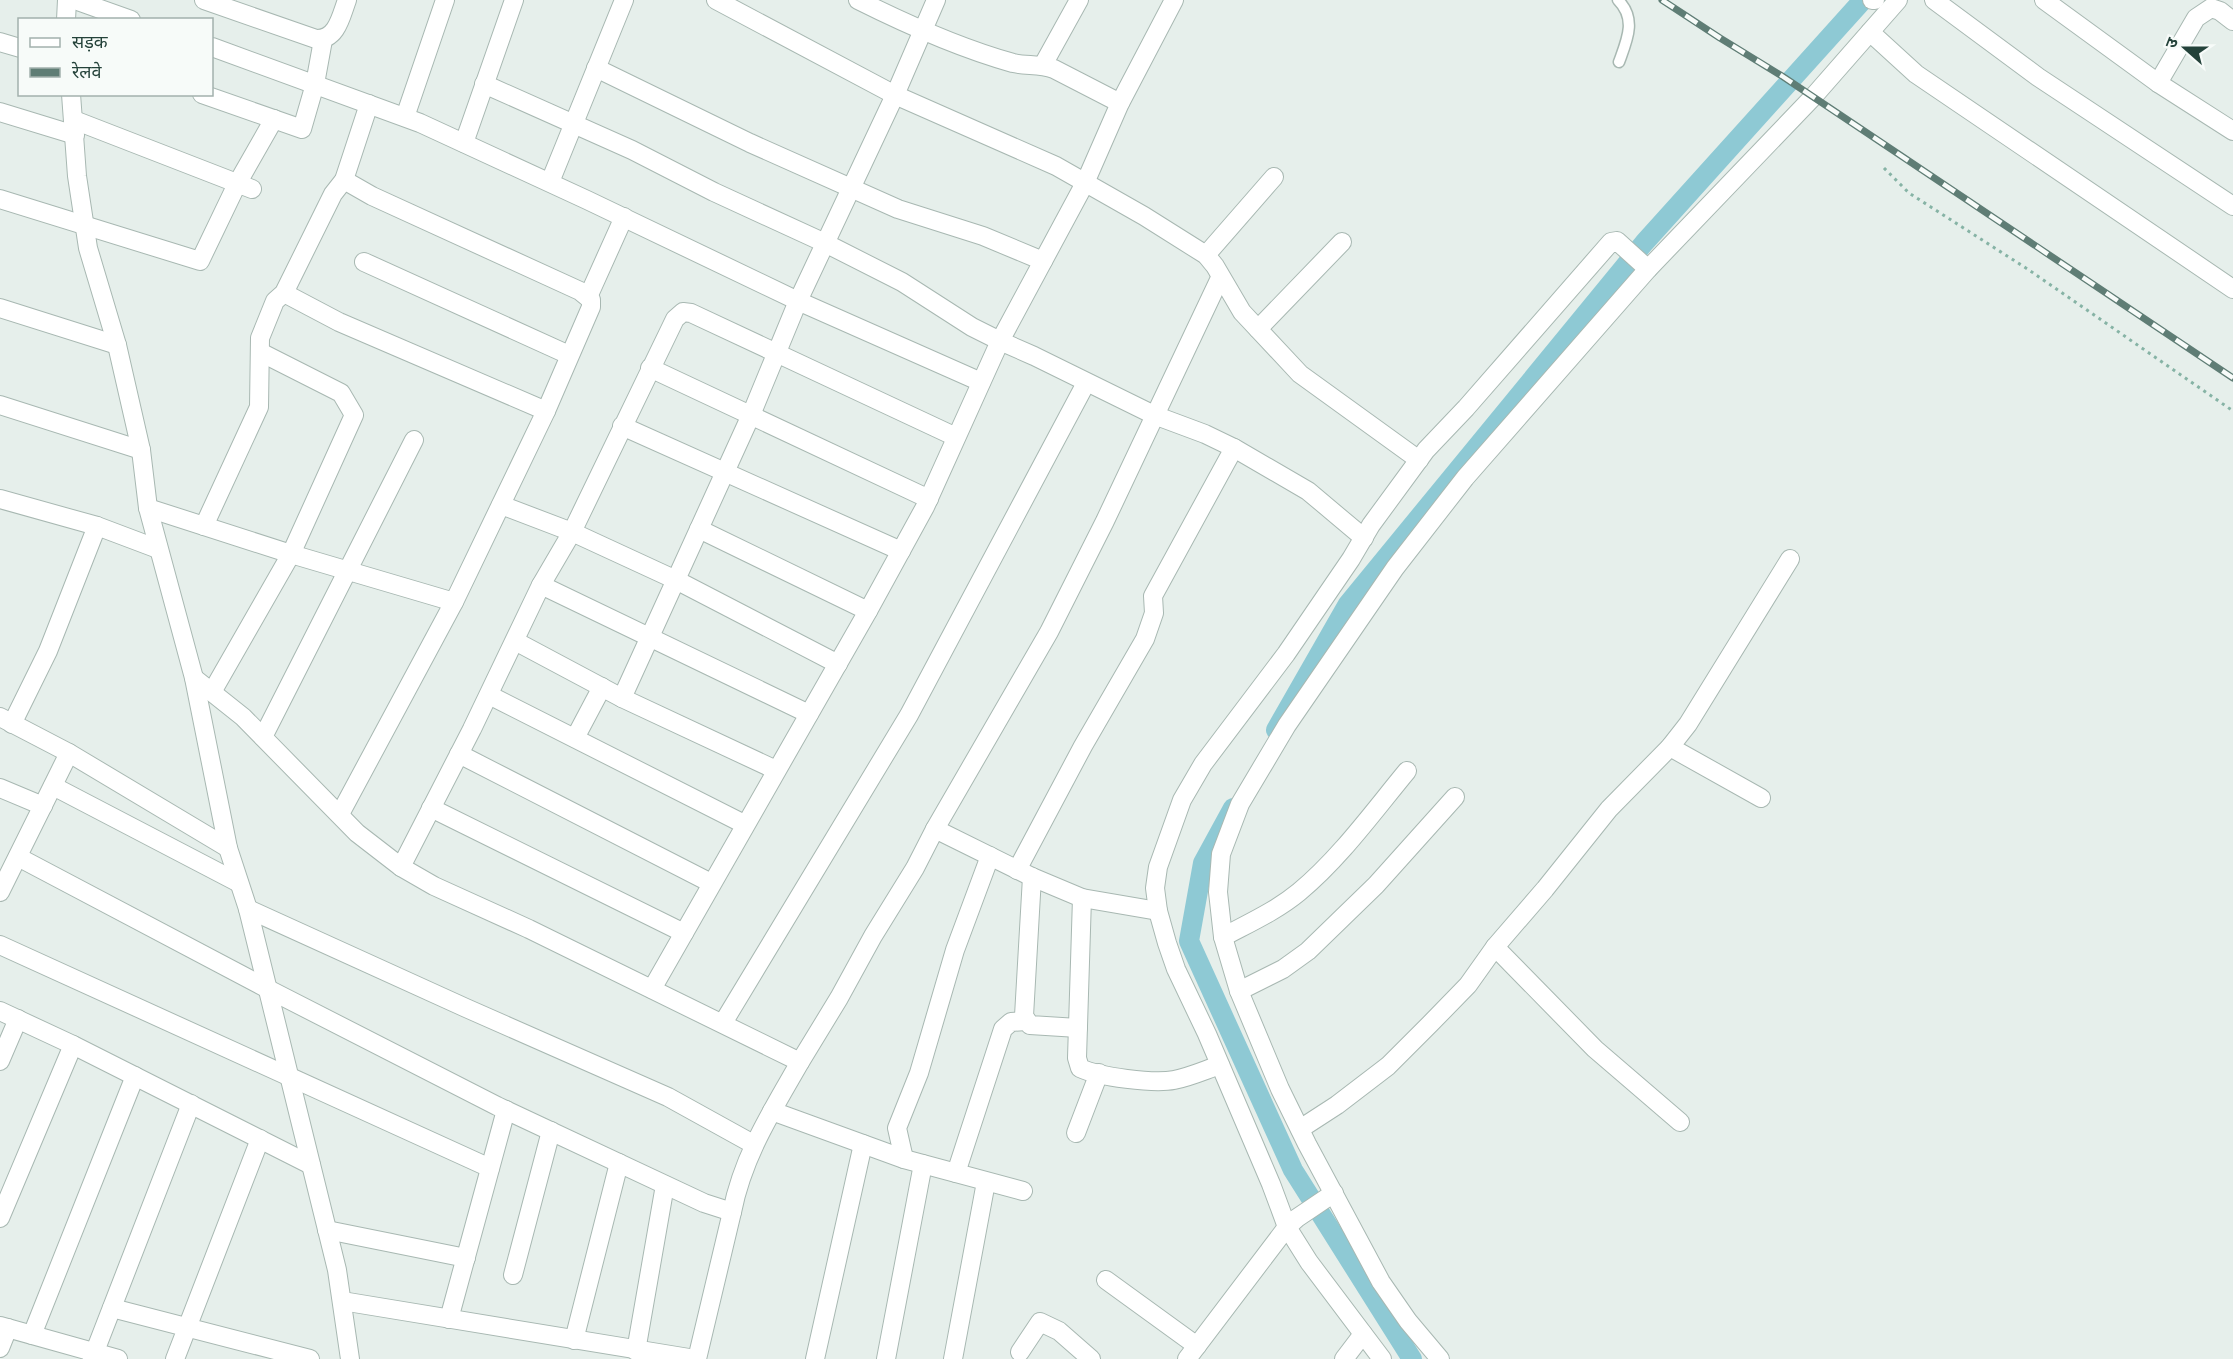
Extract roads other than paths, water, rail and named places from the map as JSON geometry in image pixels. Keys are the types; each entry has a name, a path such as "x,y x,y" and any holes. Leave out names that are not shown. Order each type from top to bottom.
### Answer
{"street":[{"path":"66,18 67,0"},
{"path":"75,0 125,18"},
{"path":"204,0 323,40 330,36 336,28 347,0"},
{"path":"405,117 446,0"},
{"path":"464,143 514,0"},
{"path":"550,182 624,0"},
{"path":"716,0 895,95 1056,166 1206,255 1242,312 1300,374 1419,460"},
{"path":"858,0 923,32 1015,63 1043,65 1120,103"},
{"path":"622,698 751,415 798,301 895,95 936,0"},
{"path":"1043,65 1079,0"},
{"path":"652,989 868,611 929,499 1000,341 1085,183 1120,103 1174,0"},
{"path":"1440,1359 1408,1322 1329,1197 1280,1089 1239,991 1223,937 1218,892 1221,854 1240,804 1287,725 1395,568 1458,487 1642,265 1813,97 1898,0"},
{"path":"1934,0 2038,77 2157,158 2233,206"},
{"path":"2044,0 2158,83 2230,124"},
{"path":"2158,83 2196,18 2211,8 2220,11 2233,21"},
{"path":"1870,32 1916,74 2233,289"},
{"path":"208,96 302,129 315,84 323,40"},
{"path":"0,42 18,47"},
{"path":"213,47 405,117 550,182 798,301 981,382"},
{"path":"597,68 750,143 898,209 983,236 1043,261"},
{"path":"484,84 574,123 714,192 825,243 902,282 972,327 1086,383 1154,415 1205,434 1234,448 1308,491 1364,538"},
{"path":"71,96 77,176 88,248 117,345 141,450 148,508 194,678 228,848 248,909 337,1270 350,1359"},
{"path":"204,526 260,407 261,338 275,300 284,293 333,194 344,180 369,104"},
{"path":"0,112 74,128 244,186"},
{"path":"0,199 200,261 244,186 274,119"},
{"path":"1206,255 1274,177"},
{"path":"340,814 454,602 546,411 591,307 588,297 580,291 372,196 344,180"},
{"path":"588,297 624,217"},
{"path":"1382,1359 1309,1262 1292,1222 1271,1184 1176,969 1158,911 1155,888 1158,867 1182,800 1215,747 1286,654 1419,460 1611,242 1614,240 1620,244 1642,265"},
{"path":"1258,329 1342,242"},
{"path":"364,262 569,355"},
{"path":"342,1301 636,1351 696,1359 736,1189 753,1144 915,868 935,829 1049,632 1105,521 1220,278"},
{"path":"284,293 339,322 546,411"},
{"path":"0,308 117,345"},
{"path":"401,867 489,695 541,585 572,532 650,368 675,319 683,312 691,313 956,437"},
{"path":"212,692 291,554 354,415 341,393 260,352"},
{"path":"650,368 929,499"},
{"path":"723,1023 909,715 1086,383"},
{"path":"0,405 141,450"},
{"path":"622,426 901,551"},
{"path":"263,737 414,440"},
{"path":"1078,1028 1038,1027 1030,1025 1024,1016 1024,874 1083,746 1145,639 1154,613 1153,596 1234,448"},
{"path":"0,499 97,526 158,549"},
{"path":"501,505 572,532 676,580 837,664"},
{"path":"148,508 291,554 454,602"},
{"path":"97,526 48,651 6,721 69,753 228,848"},
{"path":"699,529 868,611"},
{"path":"1300,1129 1388,1066 1468,985 1495,947 1609,809 1670,747 1688,724 1790,559"},
{"path":"541,585 808,714"},
{"path":"515,641 622,698 776,770"},
{"path":"194,678 243,717 357,833 401,867 434,886 529,929 800,1062"},
{"path":"575,738 603,687"},
{"path":"489,695 735,818 744,825"},
{"path":"1670,747 1761,798"},
{"path":"0,892 4,873 18,857 69,753"},
{"path":"459,754 711,883"},
{"path":"1223,937 1275,909 1324,869 1407,771"},
{"path":"53,786 239,883"},
{"path":"0,788 43,806"},
{"path":"1239,991 1283,969 1308,951 1376,885 1455,797"},
{"path":"431,808 684,933"},
{"path":"935,829 1024,874 1082,898 1158,911"},
{"path":"904,1159 897,1128 919,1072 955,950 990,856"},
{"path":"18,857 268,989 506,1110 704,1203 732,1212"},
{"path":"1082,898 1078,1064 1086,1070 1099,1073 1152,1081 1174,1080 1220,1065"},
{"path":"248,909 668,1097 753,1144"},
{"path":"0,945 490,1168"},
{"path":"1495,947 1595,1049 1680,1122"},
{"path":"0,1011 73,1045 311,1165"},
{"path":"0,1061 18,1019"},
{"path":"956,1173 1003,1029 1011,1022 1026,1021"},
{"path":"0,1218 73,1045"},
{"path":"1076,1133 1099,1073"},
{"path":"32,1335 135,1076"},
{"path":"93,1356 190,1104"},
{"path":"449,1319 506,1110"},
{"path":"772,1111 904,1159 1023,1191"},
{"path":"513,1275 551,1131"},
{"path":"175,1359 260,1139"},
{"path":"815,1359 863,1144"},
{"path":"574,1340 619,1163"},
{"path":"886,1359 923,1164"},
{"path":"953,1359 986,1182"},
{"path":"636,1351 665,1185"},
{"path":"1106,1280 1192,1352 1292,1222 1329,1197"},
{"path":"327,1230 466,1258"},
{"path":"112,1308 310,1359"},
{"path":"1020,1352 1040,1322 1059,1331 1089,1359"},
{"path":"0,1348 4,1327 93,1356 118,1359"},
{"path":"1344,1359 1363,1334"}],"lane":[{"path":"1618,0 1625,6 1629,15 1629,28 1619,62"}],"waterway":[{"path":"1276,730 1348,604 1644,243 1863,0"},
{"path":"1233,808 1203,863 1189,941 1293,1170 1412,1359"}],"railway":[{"path":"1662,0 1782,76 2233,378"}]}
